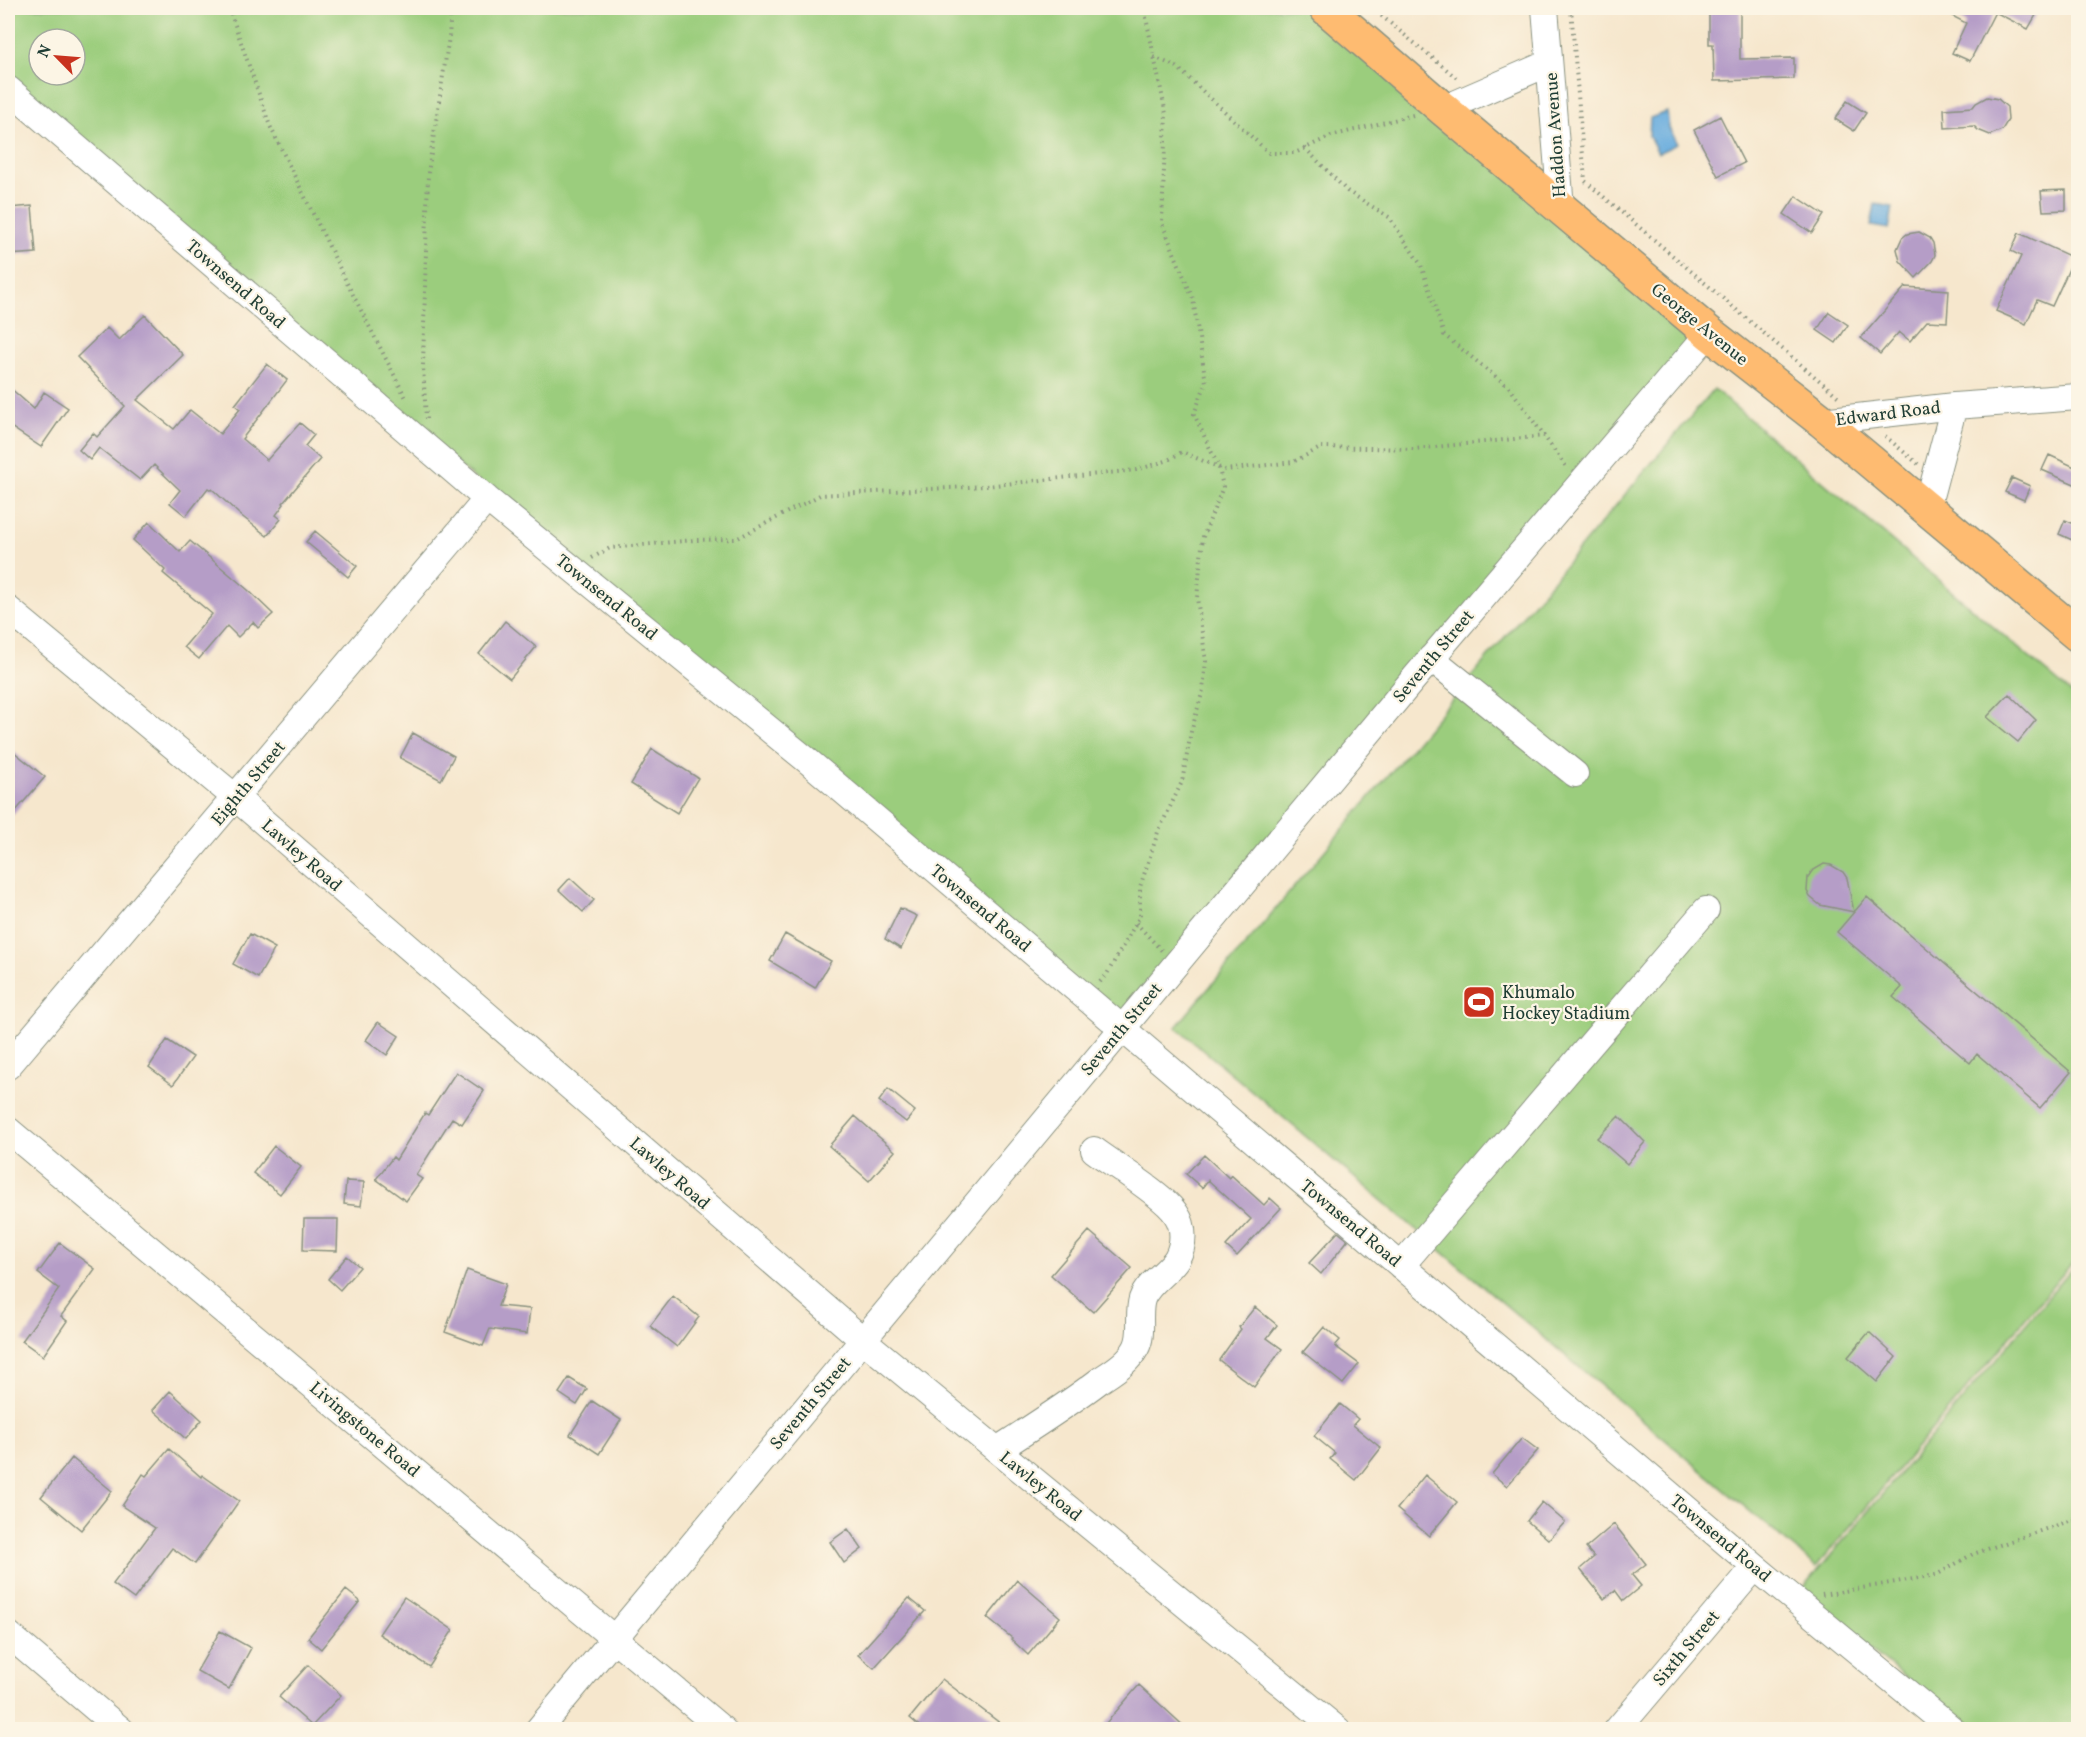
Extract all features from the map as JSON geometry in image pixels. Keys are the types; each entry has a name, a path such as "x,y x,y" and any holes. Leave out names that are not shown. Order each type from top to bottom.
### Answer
{"main road":[{"name":"George Avenue","path":"1326,8 1709,333 1822,421 2079,635"}],"street":[{"name":"Haddon Avenue","path":"1545,8 1561,208"},
{"name":"Haddon Avenue","path":"1443,109 1550,63"},
{"name":"Townsend Road","path":"8,88 487,499 808,761 1755,1567 1953,1730"},
{"name":"Seventh Street","path":"538,1730 1431,658 1709,333"},
{"name":"Edward Road","path":"1822,421 1953,406 2079,397"},
{"name":"Edward Road","path":"1927,508 1953,406"},
{"name":"Eighth Street","path":"8,1066 487,499"},
{"name":"Lawley Road","path":"8,609 236,798 863,1340 1338,1730"},
{"path":"1431,658 1575,774"},
{"path":"1401,1266 1706,910"},
{"name":"Livingstone Road","path":"8,1130 723,1730"},
{"path":"997,1450 1076,1398 1127,1360 1136,1348 1140,1336 1142,1299 1177,1257 1184,1234 1177,1215 1162,1199 1094,1150"},
{"name":"Sixth Street","path":"1617,1730 1755,1567"},
{"path":"8,1634 121,1730"}],"path":[{"path":"229,8 270,126 410,407"},
{"path":"428,448 423,366 428,174 449,37 451,8"},
{"path":"1087,999 1107,974 1140,916 1140,887 1158,832 1182,782 1191,732 1203,690 1206,661 1197,598 1203,537 1223,487 1219,468 1194,414 1206,383 1192,299 1162,223 1166,114 1144,8"},
{"path":"1372,8 1460,81"},
{"path":"1571,8 1585,181 1861,416"},
{"path":"1154,57 1177,68 1269,153 1295,153 1331,136 1391,119 1443,109"},
{"path":"1305,148 1347,191 1389,218 1421,265 1444,335 1510,388 1580,485"},
{"path":"574,570 610,548 694,540 736,539 820,495 986,486 1136,470 1166,461 1182,452 1225,470 1293,462 1322,447 1415,449 1544,436"},
{"path":"1136,923 1160,951 1179,959"},
{"path":"1795,1600 1936,1575 1973,1554 2079,1518"}],"green space":[{"path":"8,8 1307,8 1709,333 1121,1028 8,82"},
{"name":"Khumalo Hockey Stadium","path":"1714,389 2078,699 2078,1256 1816,1567 1176,1027"},
{"path":"2078,1262 2078,1729 1968,1729 1800,1592"}],"water":[{"path":"1667,112 1669,128 1677,144 1658,153 1649,136 1650,118"},
{"path":"1875,204 1893,207 1889,229 1871,226"}],"building":[{"path":"1937,8 2040,8 2028,29 1995,12 1970,61 1952,53 1966,23"},
{"path":"1740,9 1740,59 1794,58 1794,79 1714,81 1713,44 1709,44 1709,10"},
{"path":"1987,97 1998,99 2007,107 2008,120 2002,130 1990,135 1974,126 1945,128 1944,109 1973,107"},
{"path":"1847,101 1866,113 1854,131 1835,119"},
{"path":"1720,116 1744,163 1718,176 1694,130"},
{"path":"2066,190 2066,210 2043,211 2041,191"},
{"path":"1796,196 1824,215 1812,233 1784,214"},
{"path":"32,206 36,253 8,255 8,208"},
{"path":"1919,232 1930,238 1935,255 1916,278 1900,261 1897,249 1902,238 1907,234"},
{"path":"2019,233 2074,258 2052,306 2037,300 2026,324 1996,311 2021,256 2011,251"},
{"path":"1905,287 1949,290 1947,322 1927,321 1910,341 1899,332 1880,354 1861,338"},
{"path":"1829,312 1848,325 1836,343 1817,330"},
{"path":"145,315 183,355 137,400 174,429 190,410 220,434 240,409 235,405 267,364 287,380 242,439 267,460 300,423 314,435 305,446 320,459 283,503 276,515 281,519 267,536 212,489 208,488 186,516 170,503 180,490 154,465 140,480 99,448 90,460 79,450 93,433 97,437 125,406 77,357 107,328 119,340"},
{"path":"8,386 34,409 44,392 68,408 41,447 8,425"},
{"path":"2049,455 2079,469 2079,486 2042,470"},
{"path":"2012,478 2030,486 2024,500 2005,492"},
{"path":"2065,520 2079,526 2079,543 2059,534"},
{"path":"149,522 180,552 190,541 273,614 258,628 253,622 238,637 227,626 199,659 184,647 212,614 163,573 165,570 133,540"},
{"path":"315,531 357,566 348,577 306,542"},
{"path":"505,621 536,647 510,679 479,654"},
{"path":"2009,694 2036,720 2018,742 1987,717"},
{"path":"413,733 454,756 441,780 400,758"},
{"path":"8,747 45,777 8,820"},
{"path":"652,749 698,778 677,813 631,784"},
{"path":"1824,864 1843,872 1847,878 1854,912 1820,905 1810,897 1807,891 1808,877 1812,871"},
{"path":"570,878 594,900 583,912 559,890"},
{"path":"1867,897 2071,1072 2040,1108 1977,1054 1970,1063 1893,997 1902,987 1837,932"},
{"path":"900,908 917,916 901,949 885,939"},
{"path":"250,934 275,948 258,978 233,964"},
{"path":"785,934 831,961 815,988 770,961"},
{"path":"378,1022 399,1036 387,1055 366,1040"},
{"path":"167,1040 193,1057 173,1085 149,1067"},
{"path":"456,1072 484,1091 462,1124 452,1118 416,1175 422,1179 406,1201 376,1179 393,1157 396,1160 425,1113 428,1115"},
{"path":"888,1089 915,1111 906,1122 879,1101"},
{"path":"855,1116 895,1151 869,1181 829,1146"},
{"path":"1619,1116 1645,1142 1627,1164 1597,1138"},
{"path":"274,1146 301,1167 280,1194 253,1173"},
{"path":"1204,1155 1229,1178 1231,1175 1264,1205 1270,1198 1281,1208 1237,1256 1226,1246 1251,1219 1208,1180 1202,1188 1186,1174"},
{"path":"346,1181 364,1182 361,1206 344,1204"},
{"path":"304,1219 338,1219 337,1251 303,1250"},
{"path":"1089,1231 1132,1268 1093,1312 1051,1275"},
{"path":"1338,1232 1348,1240 1321,1274 1309,1263"},
{"path":"60,1243 95,1269 61,1316 67,1321 43,1356 22,1341 59,1289 38,1273"},
{"path":"347,1256 360,1267 340,1290 328,1279"},
{"path":"467,1270 506,1284 498,1306 530,1309 527,1334 490,1329 483,1346 445,1332"},
{"path":"673,1296 699,1317 677,1347 650,1326"},
{"path":"1255,1307 1277,1325 1267,1338 1282,1349 1254,1387 1219,1360 1241,1329 1239,1327"},
{"path":"1324,1327 1340,1340 1335,1346 1359,1364 1343,1384 1303,1352"},
{"path":"1869,1332 1896,1357 1877,1382 1848,1357"},
{"path":"569,1378 587,1389 577,1405 559,1393"},
{"path":"170,1391 202,1420 186,1439 153,1410"},
{"path":"592,1401 621,1420 599,1454 570,1435"},
{"path":"1340,1404 1358,1419 1353,1425 1381,1448 1356,1480 1330,1459 1335,1453 1314,1436"},
{"path":"1522,1438 1538,1450 1507,1486 1492,1474"},
{"path":"169,1449 201,1477 202,1475 239,1501 195,1564 172,1548 134,1599 113,1584 155,1528 122,1506 143,1474 146,1476"},
{"path":"72,1458 112,1491 81,1530 41,1497"},
{"path":"1425,1475 1457,1502 1429,1536 1397,1509"},
{"path":"1542,1502 1565,1522 1549,1540 1527,1521"},
{"path":"1614,1524 1646,1564 1632,1575 1641,1586 1623,1601 1615,1590 1604,1599 1580,1569 1594,1557 1586,1548"},
{"path":"848,1529 862,1549 844,1563 830,1542"},
{"path":"1017,1580 1060,1617 1028,1655 1012,1638 987,1618"},
{"path":"346,1590 360,1601 321,1649 308,1638"},
{"path":"404,1597 453,1630 429,1667 379,1634"},
{"path":"909,1598 925,1611 874,1668 858,1655"},
{"path":"220,1631 251,1648 229,1689 197,1671"},
{"path":"308,1665 341,1695 312,1726 279,1697"},
{"path":"942,1679 1009,1730 924,1730 910,1718"},
{"path":"1139,1685 1188,1730 1100,1730"}],"place":[{"name":"Khumalo Hockey Stadium","path":"1479,1002"}]}
